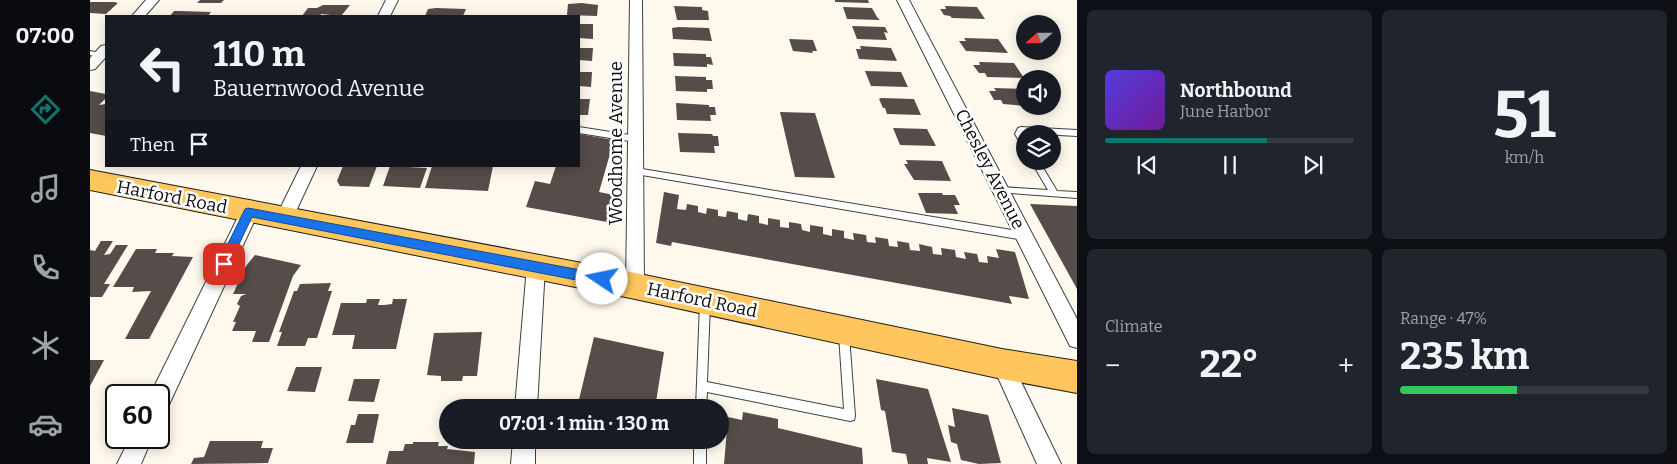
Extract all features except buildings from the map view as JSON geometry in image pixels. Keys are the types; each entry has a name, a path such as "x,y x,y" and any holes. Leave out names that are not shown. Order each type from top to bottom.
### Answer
{"main road":[{"name":"Harford Road","path":"90,180 284,219 536,266 1002,364 1077,377"}],"street":[{"path":"139,15 153,0"},
{"path":"384,15 392,0"},
{"name":"Woodhome Avenue","path":"635,286 636,0"},
{"name":"Chesley Avenue","path":"903,0 1077,339"},
{"path":"90,66 101,53"},
{"path":"284,219 310,167"},
{"path":"167,384 248,212"},
{"path":"527,399 536,266"},
{"path":"1002,364 1049,464"},
{"path":"129,464 136,449"},
{"path":"523,464 524,449"}],"lane":[{"path":"580,130 636,139"},
{"path":"1061,132 1077,133"},
{"path":"1040,170 1054,194"},
{"path":"636,172 1024,236"},
{"path":"1000,190 1077,195"},
{"path":"702,399 706,301"},
{"path":"702,386 850,416 844,330"},
{"path":"700,449 700,464"}],"route":[{"path":"224,264 248,212 602,279"}]}
